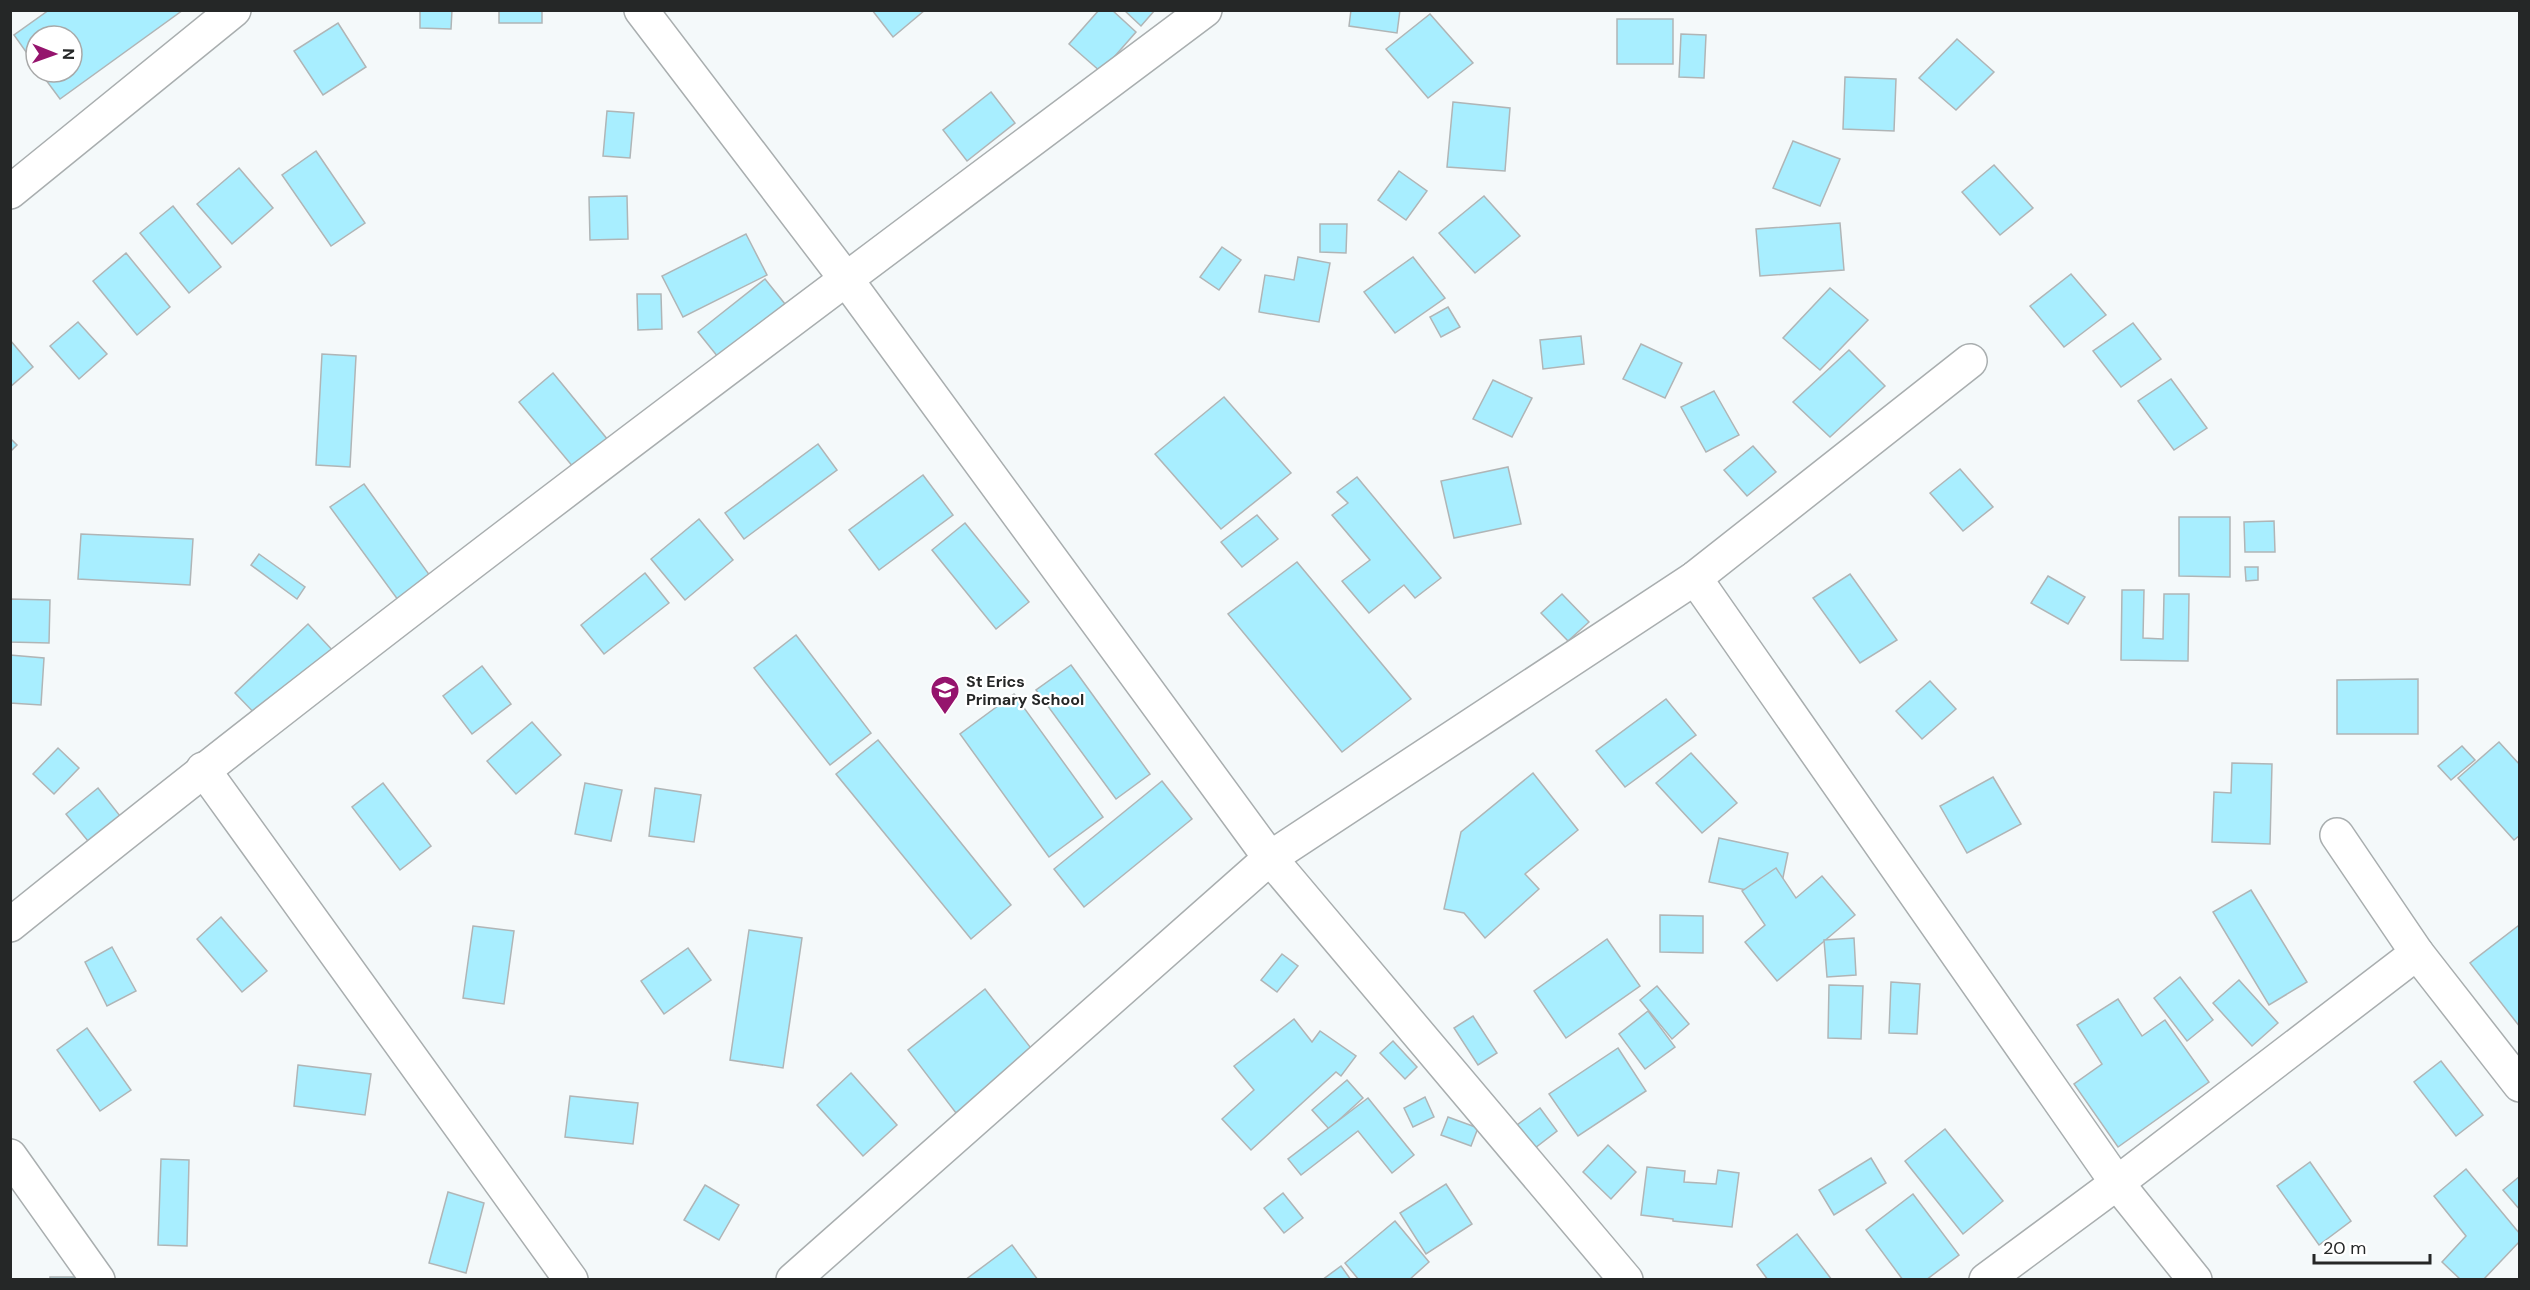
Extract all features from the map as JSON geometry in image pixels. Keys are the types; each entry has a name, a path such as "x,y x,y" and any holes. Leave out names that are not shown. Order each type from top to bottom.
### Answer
{"street":[{"path":"10,192 234,10"},
{"path":"641,10 846,279 1270,858 1626,1280"},
{"path":"10,925 203,769 846,279 1205,10"},
{"path":"792,1280 1270,858 1695,578 1970,361"},
{"path":"1695,578 2117,1183 2195,1280"},
{"path":"203,769 571,1280"},
{"path":"2337,835 2417,953 2520,1086"},
{"path":"1986,1280 2117,1183 2417,953"},
{"path":"10,1156 98,1280"}],"building":[{"path":"49,10 183,10 84,82 84,24 29,24"},
{"path":"420,10 452,10 451,29 420,28"},
{"path":"499,10 542,10 542,23 499,23"},
{"path":"872,10 925,10 893,37"},
{"path":"1099,10 1112,10 1136,32 1101,72 1069,44"},
{"path":"1124,10 1155,10 1141,26"},
{"path":"1351,10 1400,10 1397,33 1349,26"},
{"path":"1430,14 1473,63 1428,98 1386,49"},
{"path":"1617,19 1673,19 1673,64 1617,64"},
{"path":"338,23 366,67 323,95 294,51"},
{"path":"24,28 24,49 14,35"},
{"path":"1681,34 1706,35 1704,78 1679,77"},
{"path":"1957,39 1994,72 1956,110 1919,78"},
{"path":"1845,77 1896,79 1894,131 1843,129"},
{"path":"49,84 81,84 60,99"},
{"path":"991,92 1015,123 967,161 943,130"},
{"path":"1453,102 1510,108 1505,171 1447,167"},
{"path":"607,111 634,113 630,158 603,156"},
{"path":"1793,141 1840,159 1820,206 1773,188"},
{"path":"316,151 365,223 331,246 282,175"},
{"path":"1994,165 2033,208 2000,235 1962,192"},
{"path":"239,168 273,208 232,244 197,204"},
{"path":"1399,171 1427,191 1406,220 1378,200"},
{"path":"627,196 628,239 590,240 589,197"},
{"path":"1484,196 1520,236 1475,273 1439,233"},
{"path":"173,206 221,267 189,293 140,233"},
{"path":"1840,223 1844,270 1760,276 1756,229"},
{"path":"1320,224 1347,224 1346,253 1320,252"},
{"path":"746,234 767,275 683,317 662,276"},
{"path":"1222,247 1241,260 1219,290 1200,277"},
{"path":"126,253 170,307 137,335 93,281"},
{"path":"1298,257 1330,263 1319,322 1259,312 1265,275 1294,280"},
{"path":"1413,257 1445,298 1395,333 1364,292"},
{"path":"2071,274 2106,315 2064,347 2030,306"},
{"path":"765,279 793,314 726,367 698,332"},
{"path":"1830,288 1868,320 1820,370 1783,338"},
{"path":"637,294 661,294 662,329 638,330"},
{"path":"1448,307 1460,327 1441,337 1430,317"},
{"path":"78,322 107,354 79,379 50,346"},
{"path":"2133,323 2161,359 2121,387 2093,351"},
{"path":"1581,336 1584,364 1543,369 1540,340"},
{"path":"10,340 33,367 10,387"},
{"path":"1641,344 1682,363 1665,398 1623,379"},
{"path":"1849,350 1885,386 1830,437 1793,402"},
{"path":"322,354 356,356 350,467 316,465"},
{"path":"553,373 608,440 574,468 519,402"},
{"path":"2171,379 2207,428 2174,450 2138,401"},
{"path":"1493,380 1532,398 1512,437 1473,419"},
{"path":"1714,391 1739,435 1706,452 1681,407"},
{"path":"1224,397 1291,473 1221,529 1155,454"},
{"path":"10,438 17,445 10,452"},
{"path":"818,444 837,470 744,539 725,513"},
{"path":"1753,446 1776,472 1747,496 1724,470"},
{"path":"1508,467 1521,524 1454,538 1441,481"},
{"path":"1960,469 1993,507 1963,531 1930,493"},
{"path":"923,475 953,515 879,570 849,530"},
{"path":"1357,477 1441,578 1415,598 1404,585 1369,613 1342,581 1370,560 1332,515 1348,503 1337,492"},
{"path":"364,484 433,580 401,604 330,507"},
{"path":"1257,515 1278,539 1242,567 1221,542"},
{"path":"2179,517 2230,517 2230,577 2179,576"},
{"path":"699,519 733,560 685,600 651,559"},
{"path":"2274,521 2275,552 2245,552 2244,522"},
{"path":"965,523 1029,602 996,629 932,550"},
{"path":"81,534 193,539 190,585 78,579"},
{"path":"259,554 305,587 297,599 251,565"},
{"path":"1297,562 1411,699 1342,752 1228,614"},
{"path":"2245,567 2258,567 2258,580 2246,581"},
{"path":"645,573 669,603 604,654 581,625"},
{"path":"1850,574 1897,640 1860,663 1813,598"},
{"path":"2048,576 2085,597 2068,624 2031,603"},
{"path":"2122,590 2144,590 2143,638 2163,639 2164,594 2189,594 2188,661 2121,660"},
{"path":"1562,594 1589,622 1568,641 1541,613"},
{"path":"10,599 50,600 49,643 10,642"},
{"path":"308,624 335,653 263,722 235,693"},
{"path":"796,635 871,733 830,765 754,668"},
{"path":"10,655 44,658 41,705 10,703"},
{"path":"1071,665 1150,774 1116,799 1036,690"},
{"path":"482,666 511,704 472,734 443,696"},
{"path":"2418,679 2418,734 2337,734 2337,680"},
{"path":"1930,681 1956,709 1922,739 1896,711"},
{"path":"1014,694 1103,817 1049,857 960,734"},
{"path":"1666,699 1696,735 1625,787 1596,751"},
{"path":"532,722 561,755 516,794 487,761"},
{"path":"878,740 1011,905 971,939 836,774"},
{"path":"2499,742 2520,765 2520,835 2514,840 2458,778"},
{"path":"2462,746 2475,760 2451,780 2438,766"},
{"path":"58,748 79,768 54,794 33,774"},
{"path":"1691,753 1737,803 1702,833 1656,783"},
{"path":"2232,763 2272,764 2270,844 2212,842 2214,792 2231,793"},
{"path":"1533,773 1578,830 1525,874 1539,889 1485,938 1464,913 1444,909 1461,832"},
{"path":"1993,777 2021,824 1967,853 1940,806"},
{"path":"1162,781 1192,819 1084,907 1054,869"},
{"path":"383,783 431,846 400,870 352,807"},
{"path":"585,783 622,790 611,841 575,834"},
{"path":"98,788 124,821 92,846 66,814"},
{"path":"655,788 701,795 694,842 649,836"},
{"path":"1719,838 1788,853 1779,897 1709,882"},
{"path":"1776,868 1796,898 1822,876 1855,915 1777,981 1745,942 1765,925 1742,891"},
{"path":"2251,890 2307,982 2269,1005 2213,912"},
{"path":"1660,915 1703,916 1703,953 1660,952"},
{"path":"221,917 267,971 242,992 197,939"},
{"path":"473,926 514,931 504,1004 463,998"},
{"path":"2518,926 2520,928 2520,1027 2470,963"},
{"path":"749,930 802,938 783,1068 730,1060"},
{"path":"1854,938 1856,975 1827,977 1824,940"},
{"path":"1607,939 1640,986 1566,1038 1534,991"},
{"path":"112,947 136,991 107,1006 85,962"},
{"path":"688,948 711,980 664,1014 641,981"},
{"path":"1282,954 1298,966 1277,992 1261,980"},
{"path":"2180,977 2213,1020 2187,1041 2154,998"},
{"path":"2239,980 2278,1023 2252,1046 2213,1003"},
{"path":"1891,982 1920,984 1917,1034 1889,1033"},
{"path":"1829,985 1863,986 1861,1039 1828,1038"},
{"path":"1657,986 1689,1024 1672,1039 1640,1000"},
{"path":"985,989 1034,1052 956,1113 908,1050"},
{"path":"2118,999 2142,1036 2165,1020 2209,1082 2118,1147 2074,1084 2102,1064 2077,1025"},
{"path":"1648,1011 1675,1047 1645,1069 1619,1034"},
{"path":"1473,1016 1497,1053 1478,1065 1454,1028"},
{"path":"1294,1019 1312,1042 1320,1031 1356,1056 1341,1076 1336,1072 1251,1150 1222,1119 1254,1090 1234,1066"},
{"path":"87,1028 131,1090 100,1111 57,1050"},
{"path":"1393,1041 1417,1067 1405,1079 1380,1053"},
{"path":"1618,1048 1646,1091 1578,1136 1549,1094"},
{"path":"2441,1061 2483,1115 2456,1136 2414,1082"},
{"path":"298,1065 371,1074 365,1115 294,1106"},
{"path":"851,1073 897,1125 863,1156 817,1105"},
{"path":"1347,1080 1363,1098 1329,1129 1312,1110"},
{"path":"570,1096 638,1103 633,1144 565,1137"},
{"path":"1425,1097 1434,1117 1413,1127 1404,1108"},
{"path":"1368,1098 1414,1155 1392,1173 1358,1131 1301,1175 1288,1159"},
{"path":"1540,1108 1557,1131 1535,1148 1517,1125"},
{"path":"1448,1117 1478,1128 1471,1146 1441,1135"},
{"path":"1945,1129 2003,1201 1963,1234 1905,1161"},
{"path":"1608,1145 1636,1172 1611,1199 1583,1172"},
{"path":"1871,1158 1886,1183 1834,1215 1819,1190"},
{"path":"161,1159 189,1160 187,1246 158,1245"},
{"path":"2310,1162 2351,1221 2319,1245 2277,1186"},
{"path":"1647,1167 1685,1171 1684,1182 1716,1184 1718,1170 1739,1173 1732,1227 1641,1215"},
{"path":"2466,1169 2520,1234 2520,1241 2483,1280 2461,1280 2442,1262 2466,1236 2434,1196"},
{"path":"2520,1176 2520,1210 2503,1190"},
{"path":"1446,1184 1472,1224 1426,1254 1400,1213"},
{"path":"705,1185 739,1205 719,1240 684,1220"},
{"path":"448,1192 484,1203 466,1273 429,1263"},
{"path":"1283,1193 1303,1218 1284,1233 1264,1208"},
{"path":"1913,1194 1959,1255 1926,1280 1903,1280 1866,1230"},
{"path":"1395,1221 1429,1262 1409,1280 1359,1280 1345,1263"},
{"path":"1797,1234 1832,1280 1768,1280 1757,1265"},
{"path":"1012,1245 1038,1280 965,1280"},
{"path":"1341,1266 1351,1280 1322,1280"},
{"path":"50,1277 78,1277 78,1280 50,1280"}],"place":[{"name":"St Erics Primary School","path":"945,716"}]}
